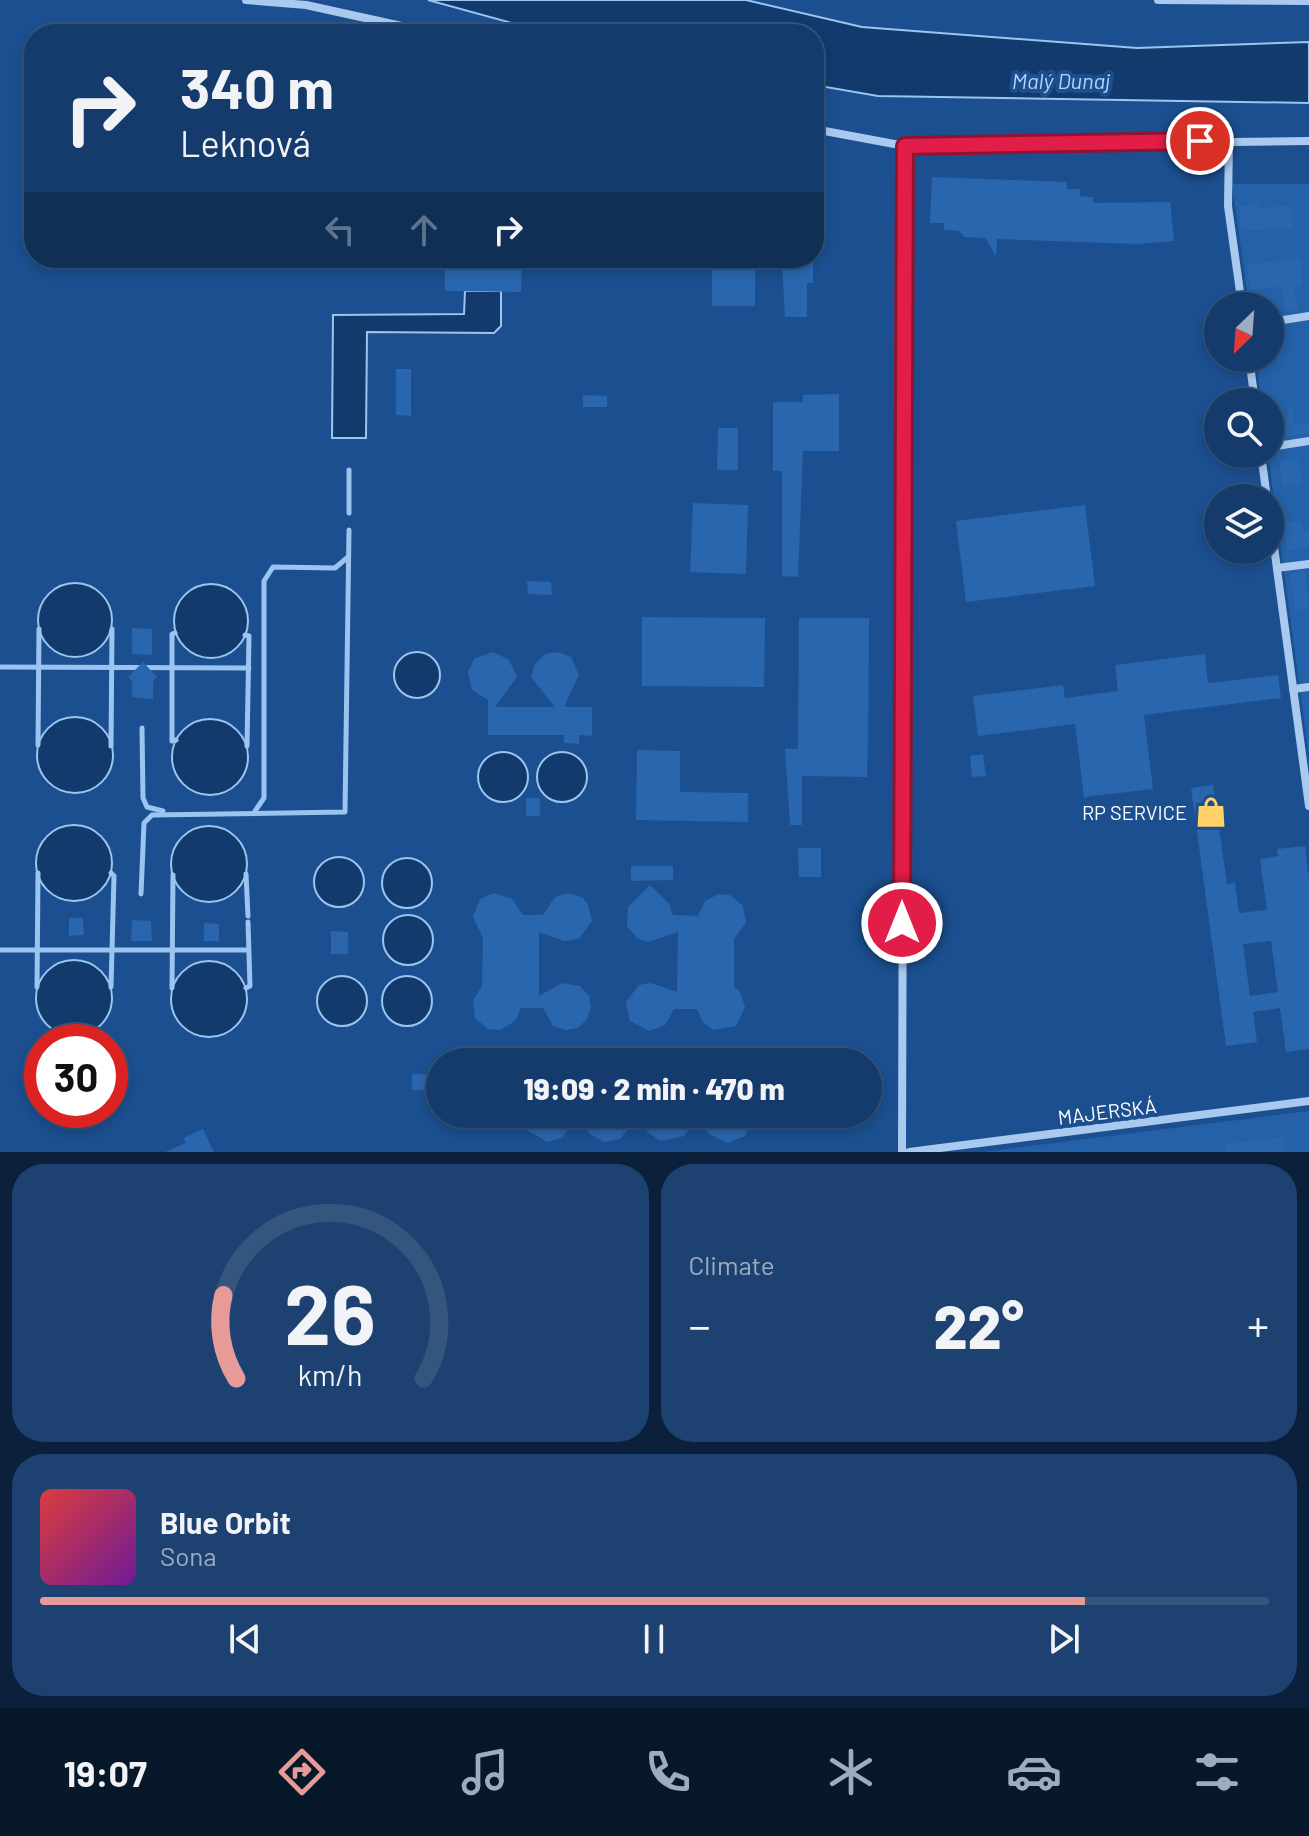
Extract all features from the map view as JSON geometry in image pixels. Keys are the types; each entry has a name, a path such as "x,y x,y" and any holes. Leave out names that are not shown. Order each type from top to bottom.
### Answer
{"street":[{"path":"246,0 306,5 392,24"},
{"path":"1158,0 1309,1"},
{"path":"824,131 905,146 1309,141"},
{"path":"1229,140 1228,206 1240,292"},
{"path":"902,1152 905,146"},
{"path":"1284,320 1309,316"},
{"path":"1284,445 1309,441"},
{"path":"1276,564 1309,806"},
{"path":"1277,568 1309,564"},
{"path":"1293,689 1309,687"},
{"name":"MAJERSKÁ","path":"909,1152 1309,1101"}],"shaded area":[{"path":"1232,184 1309,184 1309,757 1283,564 1284,484 1272,484 1270,468 1284,468 1284,388 1259,388 1258,372 1284,372 1284,292 1247,292"},
{"path":"1309,1111 1309,1152 982,1152"}],"water":[{"name":"Malý Dunaj","path":"428,0 746,0 862,27 1137,48 1309,42 1309,103 878,96 824,87 824,24 516,24"},
{"path":"465,291 501,291 501,326 494,333 367,332 366,438 332,438 333,315 464,314"},
{"path":"68,583 82,583 96,589 106,599 112,620 110,634 96,651 82,657 68,657 54,651 44,641 38,627 38,613 44,599 54,589"},
{"path":"204,584 218,584 232,590 242,600 248,621 242,642 232,652 218,658 204,658 190,652 180,642 174,628 174,614 180,600 190,590"},
{"path":"417,652 433,659 440,675 433,691 417,698 401,691 394,675 401,659"},
{"path":"75,717 89,720 102,728 110,741 113,755 110,769 102,782 89,790 75,793 61,790 48,782 40,769 37,755 40,741 48,728 61,720"},
{"path":"210,719 225,722 237,730 245,742 248,757 245,772 237,784 225,792 210,795 195,792 183,784 175,772 172,757 175,742 183,730 195,722"},
{"path":"503,752 521,759 528,777 521,795 503,802 485,795 478,777 485,759"},
{"path":"562,752 580,759 587,777 580,795 562,802 544,795 537,777 544,759"},
{"path":"74,825 88,828 101,836 109,849 112,863 109,877 101,890 88,898 74,901 60,898 47,890 39,877 36,863 39,849 47,836 60,828"},
{"path":"209,826 224,829 236,837 244,849 247,864 244,879 236,891 224,899 209,902 194,899 182,891 174,879 171,864 174,849 182,837 194,829"},
{"path":"339,857 357,864 364,882 357,900 339,907 321,900 314,882 321,864"},
{"path":"407,858 425,865 432,883 425,901 407,908 389,901 382,883 389,865"},
{"path":"408,915 426,922 433,940 426,958 408,965 390,958 383,940 390,922"},
{"path":"74,960 89,963 101,971 111,991 109,1013 102,1024 46,1024 39,1013 36,998 39,983 47,971 59,963"},
{"path":"209,961 223,964 236,972 244,985 247,999 244,1013 236,1026 223,1034 209,1037 195,1034 182,1026 174,1013 171,999 174,985 182,972 195,964"},
{"path":"342,976 360,983 367,1001 360,1019 342,1026 324,1019 317,1001 324,983"},
{"path":"407,976 425,983 432,1001 425,1019 407,1026 389,1019 382,1001 389,983"}],"building":[{"path":"932,177 1067,182 1067,189 1080,189 1080,196 1093,197 1093,203 1170,202 1174,241 1137,244 997,239 996,256 985,238 964,237 959,231 944,230 944,223 930,223"},
{"path":"1258,204 1258,209 1290,205 1294,228 1241,231 1239,206"},
{"path":"1300,258 1303,286 1294,287 1298,310 1285,312 1281,286 1250,290 1247,265"},
{"path":"445,268 522,268 521,292 445,291"},
{"path":"712,268 755,268 755,306 712,306"},
{"path":"783,268 813,268 813,283 807,283 807,317 785,317"},
{"path":"396,369 411,369 411,416 396,415"},
{"path":"839,394 839,451 803,451 798,577 782,576 782,471 773,471 773,402 803,402 803,395"},
{"path":"583,395 607,396 607,407 583,407"},
{"path":"1292,404 1294,424 1309,423 1309,433 1284,437 1284,424"},
{"path":"718,428 738,428 738,470 717,470"},
{"path":"1299,458 1302,484 1284,486 1280,468 1284,468 1284,460"},
{"path":"693,503 748,505 746,574 690,572"},
{"path":"1085,505 1095,586 966,602 956,521"},
{"path":"1301,521 1302,531 1309,530 1309,548 1287,551 1284,523"},
{"path":"1305,572 1309,608 1295,610 1290,574"},
{"path":"527,581 551,582 552,595 528,594"},
{"path":"642,617 765,618 764,687 642,686"},
{"path":"799,618 869,618 867,777 802,776 802,825 790,825 785,749 798,749"},
{"path":"132,628 152,629 152,655 132,654"},
{"path":"493,652 509,660 517,677 495,707 555,707 531,677 535,664 545,654 558,652 571,657 579,675 564,707 592,707 592,736 579,735 579,744 564,743 564,735 488,735 488,700 472,690 468,672 474,659"},
{"path":"1205,654 1208,683 1278,675 1281,698 1144,715 1153,789 1084,797 1075,724 978,736 973,696 1063,685 1065,698 1118,691 1115,665"},
{"path":"143,662 157,677 153,681 153,699 132,697 132,681 128,677"},
{"path":"637,750 680,751 680,792 748,793 748,822 636,820"},
{"path":"983,754 986,776 972,777 970,756"},
{"path":"1213,785 1227,884 1235,883 1239,913 1267,910 1260,859 1278,856 1277,849 1305,846 1309,879 1309,1049 1286,1052 1280,1008 1253,1012 1257,1042 1226,1046 1191,788","holes":["1271,941 1278,992 1250,996 1243,944"]},
{"path":"526,798 540,798 540,816 526,816"},
{"path":"798,848 821,848 821,877 799,877"},
{"path":"631,866 673,866 673,880 631,881"},
{"path":"650,885 669,904 673,915 698,916 705,901 719,894 730,895 743,906 746,923 734,939 734,987 740,992 745,1007 736,1026 713,1030 703,1022 697,1009 674,1009 665,1025 649,1031 630,1021 626,1002 639,985 651,983 677,992 678,932 648,942 637,938 627,926 628,907"},
{"path":"494,893 512,899 523,915 543,915 555,897 568,893 583,898 588,904 592,921 579,939 564,941 539,932 539,996 562,983 580,986 589,996 591,1007 587,1019 578,1028 566,1030 553,1026 543,1008 521,1008 515,1021 500,1030 488,1029 475,1018 473,1000 482,986 483,938 473,917 480,899"},
{"path":"69,918 83,918 84,935 69,936"},
{"path":"132,920 151,921 152,941 131,941"},
{"path":"204,923 219,924 219,941 204,941"},
{"path":"331,931 348,932 348,954 331,954"},
{"path":"412,1074 426,1074 426,1090 412,1090"},
{"path":"527,1128 569,1128 563,1137 548,1142"},
{"path":"586,1128 629,1128 620,1139 604,1142"},
{"path":"646,1128 690,1128 684,1136 661,1141"},
{"path":"705,1128 748,1128 745,1136 727,1143 709,1134"},
{"path":"203,1129 214,1152 165,1152 186,1143 183,1138"},
{"path":"1283,1137 1285,1152 1225,1152 1225,1144"}],"waterway":[{"path":"349,470 349,513"},
{"path":"141,894 144,823 152,815 345,812 349,530"},
{"path":"255,811 264,798 264,581 273,567 335,568 348,557"},
{"path":"38,745 39,629"},
{"path":"111,746 112,629"},
{"path":"175,633 172,634 172,741 176,740"},
{"path":"245,635 249,636 247,746"},
{"path":"0,667 249,668"},
{"path":"142,728 143,798 147,807 163,811"},
{"path":"37,987 38,873"},
{"path":"111,873 114,876 111,987"},
{"path":"246,874 248,916"},
{"path":"172,988 173,875"},
{"path":"246,988 250,986 248,922"},
{"path":"0,950 247,950"}],"place":[{"name":"RP SERVICE","path":"1211,812"}],"route":[{"path":"902,923 907,350 905,146 1200,141"}]}
